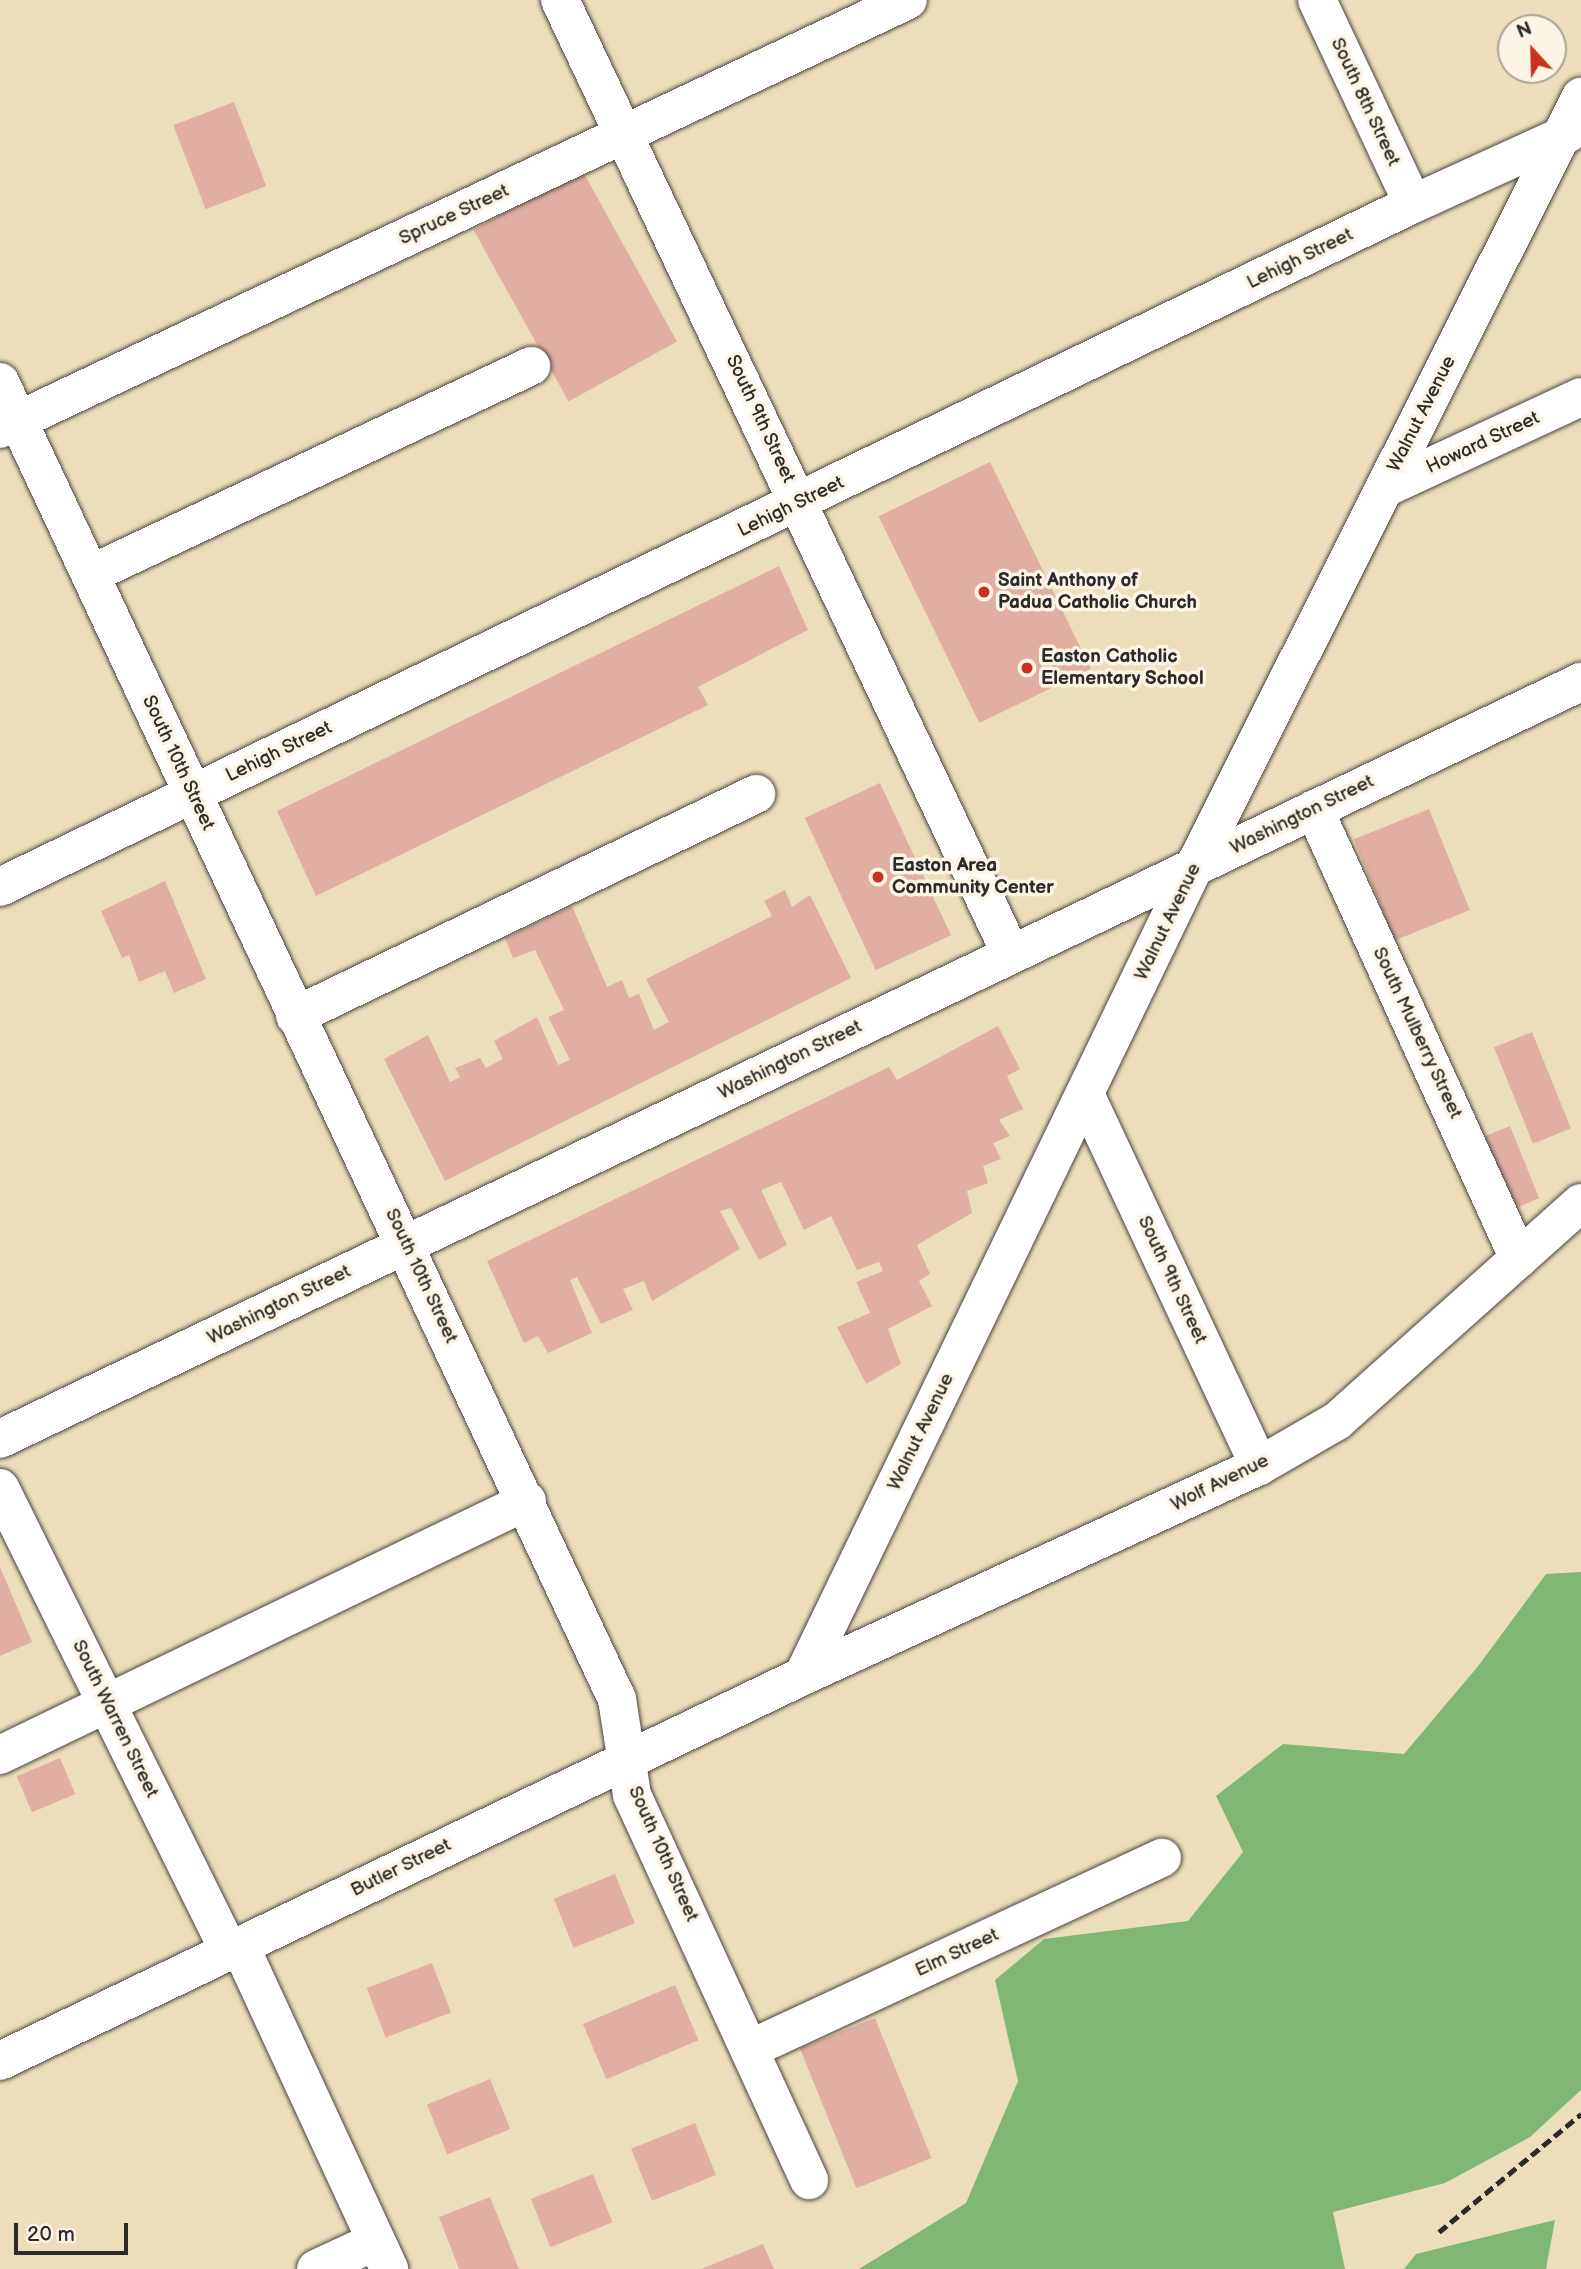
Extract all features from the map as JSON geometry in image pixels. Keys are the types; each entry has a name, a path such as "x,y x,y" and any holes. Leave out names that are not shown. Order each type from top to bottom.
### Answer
{"street":[{"name":"South 9th Street","path":"560,0 1011,954"},
{"name":"Spruce Street","path":"9,425 908,0"},
{"name":"South 8th Street","path":"1317,0 1413,204"},
{"name":"Walnut Avenue","path":"803,1676 1195,865 1385,488 1572,131 1581,97"},
{"name":"Lehigh Street","path":"0,887 800,503 1413,204 1572,131"},
{"path":"91,574 531,366"},
{"name":"South 10th Street","path":"0,382 9,425 91,574 295,1016 406,1244 617,1699 632,1794 752,2048 809,2180"},
{"name":"Howard Street","path":"1385,488 1581,397"},
{"name":"Washington Street","path":"0,1439 1581,681"},
{"path":"295,1016 756,794"},
{"name":"South Mulberry Street","path":"1314,809 1519,1258"},
{"name":"South 9th Street","path":"1085,1094 1259,1466"},
{"name":"Wolf Avenue","path":"803,1676 1259,1466 1336,1421 1581,1203"},
{"name":"South Warren Street","path":"0,1488 107,1703 234,1948 383,2255"},
{"path":"0,1755 527,1501"},
{"name":"Butler Street","path":"0,2061 803,1676"},
{"name":"Elm Street","path":"752,2048 1162,1858"},
{"path":"316,2269 383,2255"}],"green space":[{"path":"1581,1572 1581,2090 1530,2137 1445,2183 1333,2212 1345,2269 859,2269 966,2203 1018,2081 995,1980 1044,1939 1188,1921 1243,1852 1216,1796 1283,1744 1404,1754 1479,1665 1546,1574"},
{"path":"1555,2220 1546,2269 1404,2269 1416,2254"}],"building":[{"path":"234,102 266,186 206,209 173,125"},
{"path":"582,170 677,341 569,402 474,230"},
{"name":"Saint Anthony of Padua Catholic Church","path":"990,462 1091,669 979,723 879,516"},
{"path":"779,566 808,630 698,687 708,705 316,896 277,811"},
{"name":"Easton Area Community Center","path":"880,783 951,935 876,970 805,818"},
{"path":"1429,809 1470,910 1395,940 1354,839"},
{"path":"165,881 206,979 174,993 165,971 139,982 129,955 122,958 101,911"},
{"path":"785,890 792,907 810,895 851,978 445,1181 384,1059 428,1035 450,1082 460,1077 455,1068 480,1058 486,1068 503,1059 494,1041 537,1017 558,1065 570,1060 548,1017 564,1010 535,950 513,958 505,938 572,906 607,987 622,980 629,998 639,994 654,1030 669,1022 646,979 772,916 764,901"},
{"path":"998,1026 1020,1069 1007,1076 1023,1109 999,1120 1010,1136 993,1143 1001,1159 983,1166 988,1183 967,1191 972,1213 917,1245 930,1274 919,1281 932,1306 888,1329 901,1364 866,1384 837,1327 870,1313 856,1282 883,1271 879,1262 857,1270 831,1216 804,1230 781,1182 761,1190 787,1245 759,1260 731,1208 720,1211 740,1249 652,1301 644,1281 623,1289 633,1310 601,1324 577,1277 570,1280 592,1333 548,1353 538,1336 524,1343 487,1261 889,1067 897,1080"},
{"path":"1532,1032 1571,1128 1533,1144 1494,1047"},
{"path":"1510,1126 1539,1198 1511,1210 1482,1137"},
{"path":"0,1567 32,1642 0,1656"},
{"path":"60,1758 75,1794 32,1812 17,1776"},
{"path":"615,1874 635,1923 574,1948 554,1899"},
{"path":"432,1963 451,2012 386,2038 367,1988"},
{"path":"675,1985 698,2040 606,2079 583,2024"},
{"path":"875,2018 932,2158 856,2188 800,2048"},
{"path":"490,2079 510,2129 447,2155 427,2104"},
{"path":"695,2123 716,2175 652,2201 631,2149"},
{"path":"593,2174 612,2222 550,2247 531,2199"},
{"path":"490,2197 519,2269 459,2269 439,2217"},
{"path":"763,2244 774,2269 701,2269"}],"railway":[{"path":"1439,2232 1581,2114"}],"place":[{"name":"Saint Anthony of Padua Catholic Church","path":"984,592"},
{"name":"Easton Catholic Elementary School","path":"1027,668"},
{"name":"Easton Area Community Center","path":"878,877"}]}
